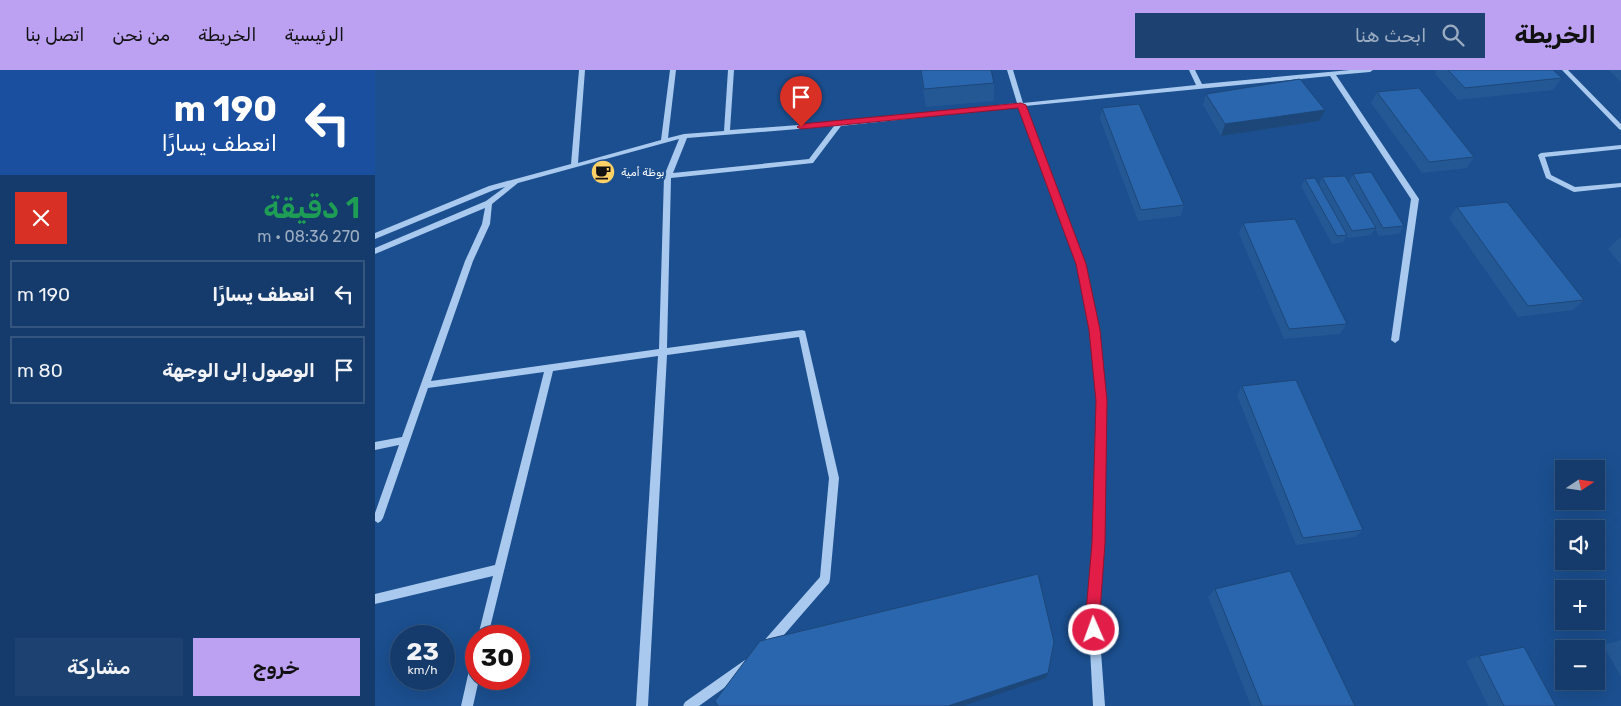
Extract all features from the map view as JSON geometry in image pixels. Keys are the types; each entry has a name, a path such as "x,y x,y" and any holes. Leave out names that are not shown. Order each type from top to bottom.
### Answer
{"street":[{"path":"574,165 582,70"},
{"path":"664,141 673,70"},
{"path":"727,132 731,70"},
{"path":"1011,70 1021,105 1081,264 1095,330 1101,401 1098,543 1093,612 1099,706"},
{"path":"1192,70 1200,86"},
{"path":"375,236 492,188 684,136 839,124 1370,70"},
{"path":"1565,70 1621,128"},
{"path":"1332,74 1415,199 1395,340"},
{"path":"668,176 811,161 839,124"},
{"path":"641,706 663,351 668,176 684,136"},
{"path":"375,251 489,203 518,181"},
{"path":"378,518 469,261 486,224 489,203"},
{"path":"426,385 803,333 834,478 825,579 755,659 689,706"},
{"path":"486,625 549,368"},
{"path":"375,446 406,440"},
{"path":"375,599 499,568"},
{"path":"467,706 471,690"}],"lane":[{"path":"1621,147 1541,155 1548,176 1573,190 1621,185"}],"building":[{"path":"921,70 991,70 994,83 924,89"},
{"path":"1448,70 1553,70 1562,78 1465,88"},
{"path":"1300,79 1325,110 1225,124 1206,94"},
{"path":"1419,88 1474,157 1429,162 1377,92"},
{"path":"1139,104 1184,205 1141,210 1102,108"},
{"path":"1371,172 1404,226 1383,228 1353,174"},
{"path":"1345,176 1376,228 1352,231 1322,177"},
{"path":"1315,178 1347,235 1337,236 1305,179"},
{"path":"1507,202 1584,300 1528,306 1457,207"},
{"path":"1295,219 1347,324 1289,329 1243,223"},
{"path":"1296,380 1363,530 1303,538 1242,386"},
{"path":"1290,571 1355,706 1262,706 1215,589"},
{"path":"1038,574 1054,642 1048,673 948,706 718,706 715,701 760,641"},
{"path":"1524,647 1556,706 1504,706 1479,656"}],"place":[{"name":"بوظة أمية","path":"603,172"}],"route":[{"path":"801,127 1021,105 1081,264 1095,330 1101,401 1098,543 1093,612 1094,630"}]}
